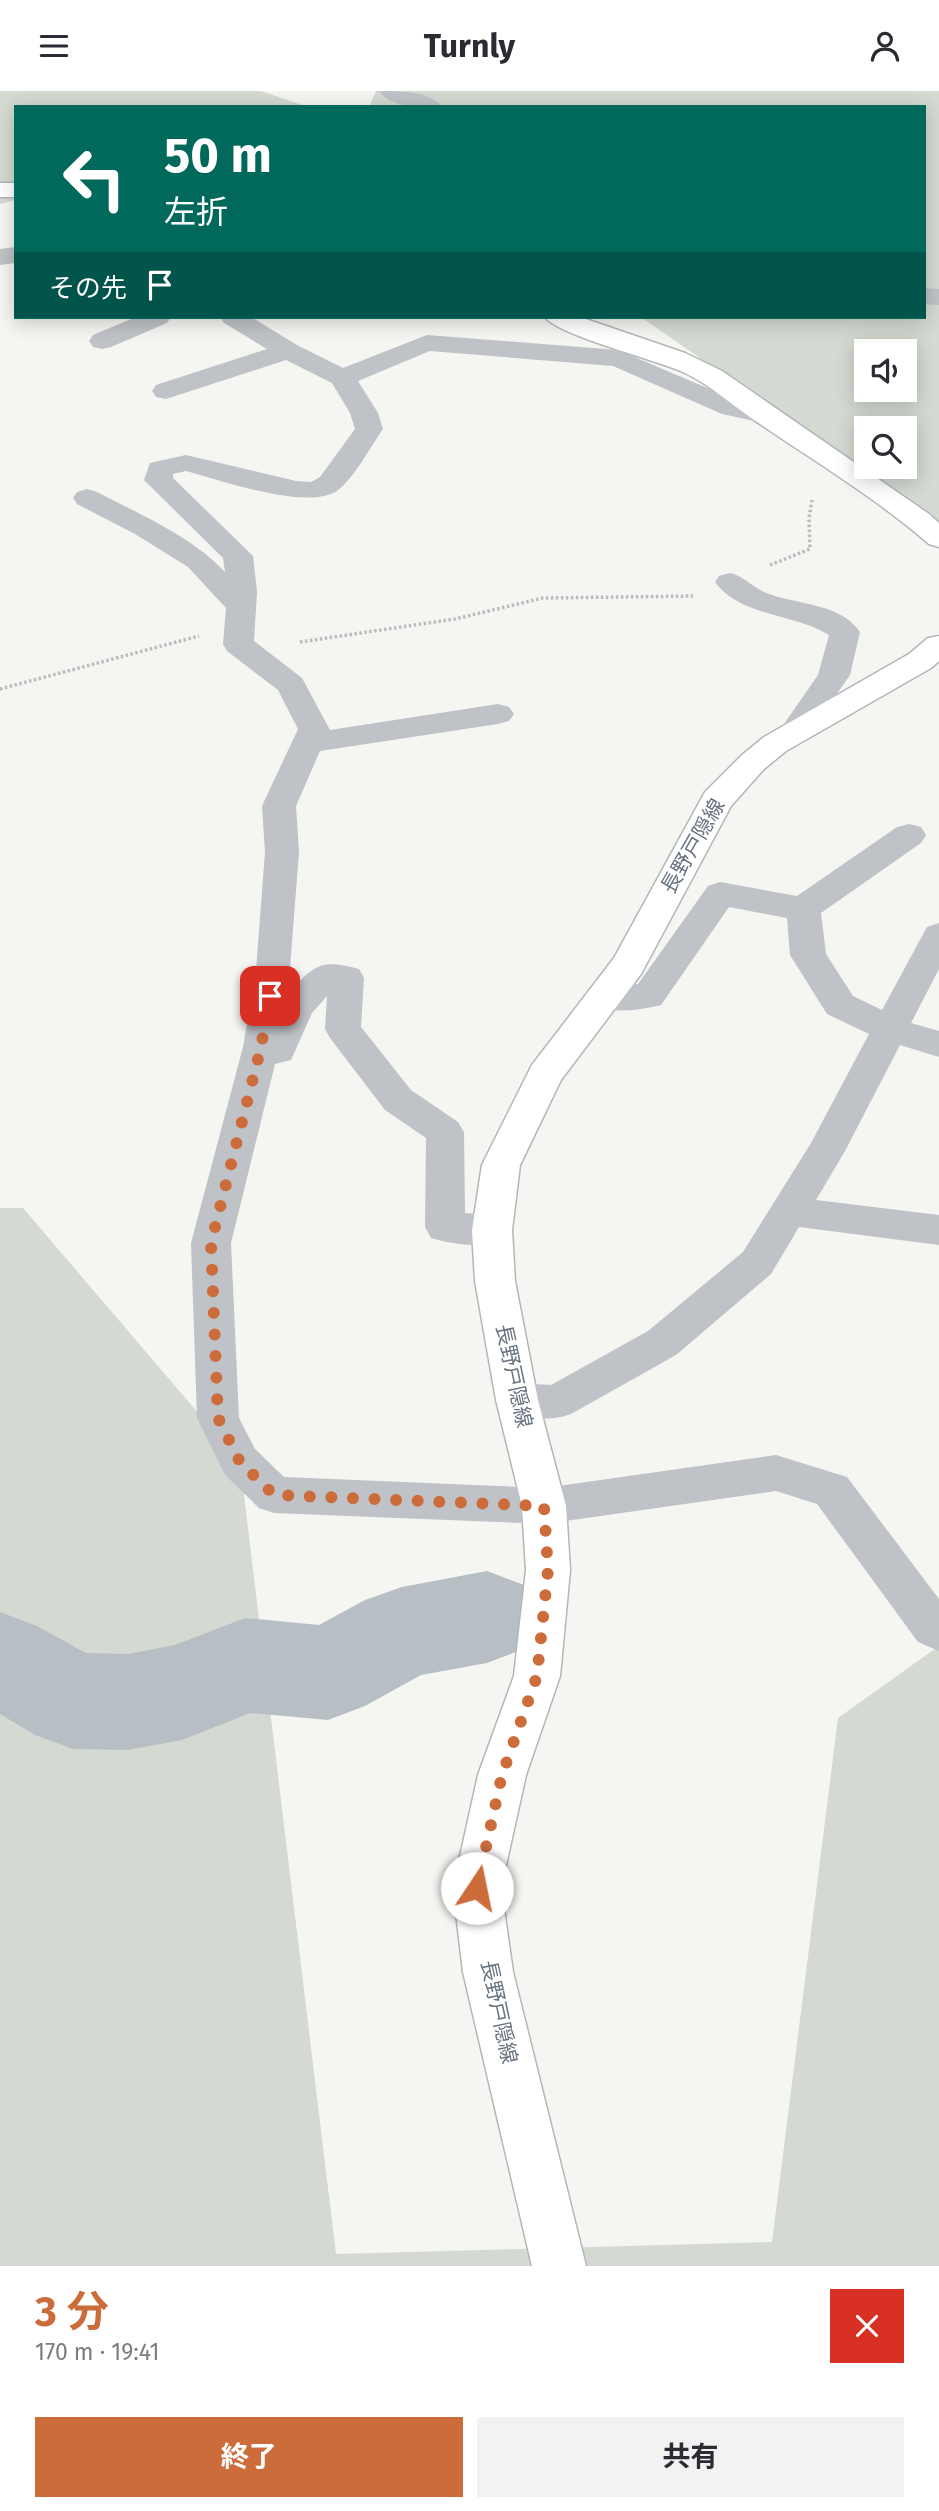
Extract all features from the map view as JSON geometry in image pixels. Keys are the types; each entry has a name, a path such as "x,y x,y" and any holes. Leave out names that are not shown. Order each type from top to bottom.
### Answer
{"main road":[{"path":"562,319 712,376 764,415 837,460 921,521 939,538"},
{"name":"長野戸隠線","path":"559,2266 488,1972 477,1888 502,1775 537,1676 548,1570 544,1506 517,1400 495,1281 492,1230 501,1165 545,1074 628,965 717,800 753,762 793,734 920,661 939,645"}],"street":[{"path":"390,91 427,105"},
{"path":"102,341 153,319"},
{"path":"236,319 288,351 342,378 364,413 369,429 330,483 317,491 296,490 186,463 160,469 158,480 238,556 239,625"},
{"path":"342,378 427,343 618,358 732,408 764,415"},
{"path":"166,391 288,351"},
{"path":"87,498 145,528 198,561 239,625 291,685 314,729 279,806 282,852 274,970 261,1047 211,1243 218,1418 240,1462 274,1495 544,1506 776,1473 832,1490 934,1628 939,1631"},
{"path":"730,582 751,598 822,618 845,632 834,675 793,734"},
{"path":"308,743 498,714"},
{"path":"603,998 648,996 720,894 803,909 909,835"},
{"path":"803,909 808,955 840,1005 889,1030 939,1044"},
{"path":"517,1400 556,1402 662,1343 757,1263 826,1151 939,935"},
{"path":"261,1047 278,1051 296,1008 323,977 346,978 343,1030 398,1100 445,1132 445,1227 492,1230"},
{"path":"789,1211 939,1230"}],"path":[{"path":"0,689 239,625 261,648 455,619 543,598 695,596 810,549 812,500"}],"shaded area":[{"path":"0,91 261,91 302,105 14,105 14,200 0,204"},
{"path":"376,91 939,91 939,525 873,479 917,479 917,416 854,416 854,466 644,319 926,319 926,105 370,105"},
{"path":"0,1208 23,1208 240,1462 336,2254 772,2242 838,1718 939,1646 939,2266 0,2266"}],"waterway":[{"path":"0,1659 73,1701 128,1702 182,1692 245,1665 328,1673 402,1633 487,1617"}],"route":[{"path":"270,996 261,1047 211,1243 218,1418 240,1462 274,1495 544,1506 548,1570 537,1676 502,1775 477,1888"}]}
